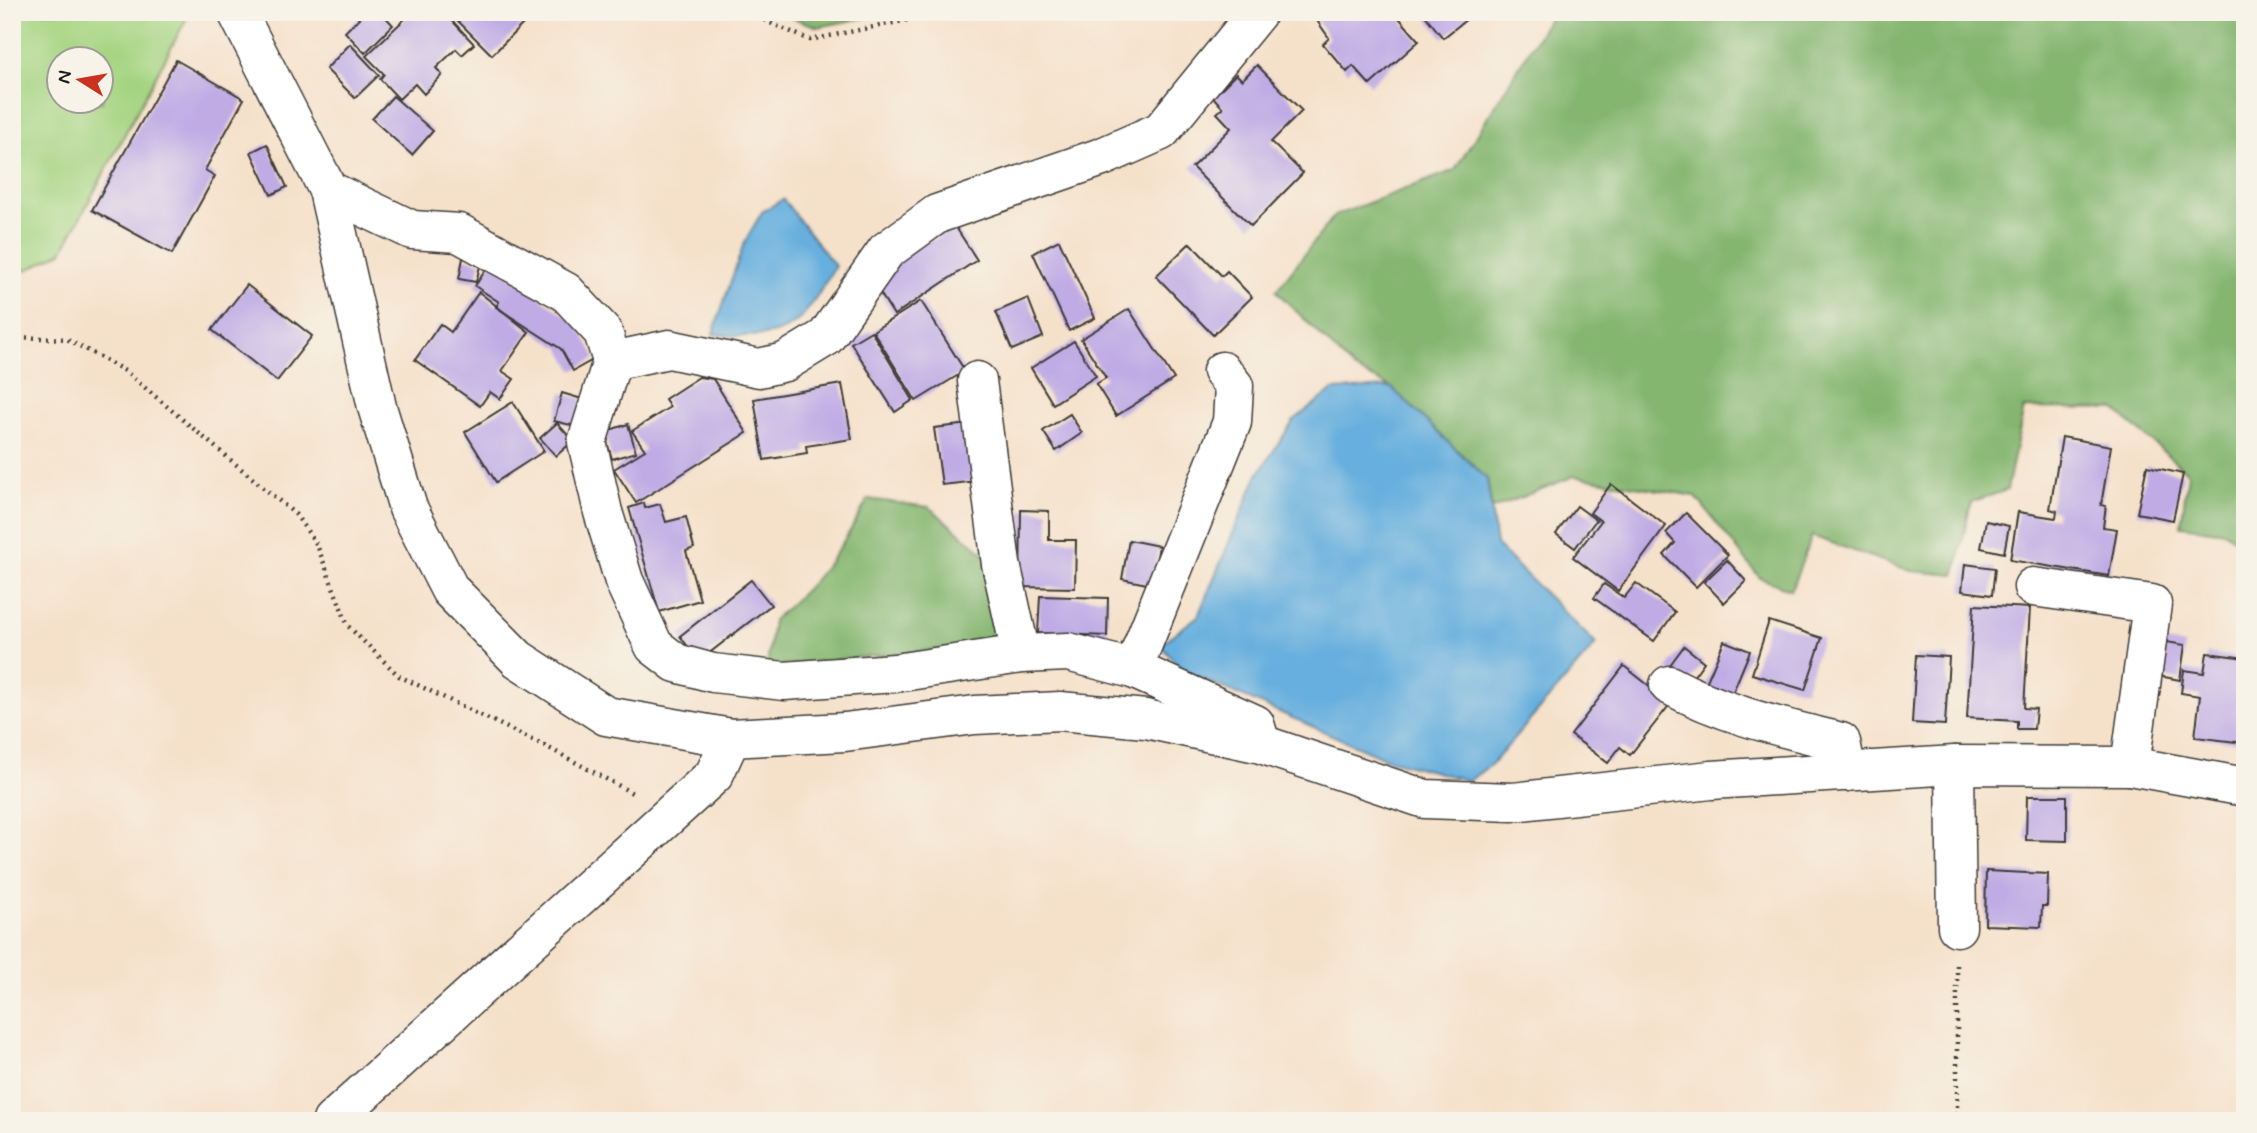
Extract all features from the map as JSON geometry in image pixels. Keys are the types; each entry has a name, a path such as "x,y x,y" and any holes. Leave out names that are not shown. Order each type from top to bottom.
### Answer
{"street":[{"path":"237,12 328,190 377,407 408,508 450,590 518,659 606,716 731,738 845,732 975,715 1059,711 1146,719 1261,744 1425,799 1514,802 1711,780 1955,765 2130,766 2245,787"},
{"path":"612,361 669,349 759,368 785,362 826,337 886,251 937,214 1102,157 1161,131 1258,12"},
{"path":"328,190 412,230 459,233 566,292 603,332 612,361 587,442 603,512 624,581 654,646 676,663 713,673 783,681 895,673 1021,654 1068,652 1133,669 1255,724 1261,744"},
{"path":"1133,669 1231,422 1234,386 1222,371"},
{"path":"977,381 1001,564 1021,654"},
{"path":"2032,587 2152,604 2130,766"},
{"path":"1669,685 1710,707 1746,719 1841,742 1847,772"},
{"path":"332,1121 714,775 731,738"},
{"path":"1955,765 1957,927"}],"path":[{"path":"745,12 810,40 947,12"},
{"path":"12,337 66,339 125,372 296,515 317,545 348,626 399,676 602,775 670,815"},
{"path":"1956,1121 1957,927"}],"green space":[{"path":"12,12 190,12 62,252 27,270 12,269"},
{"path":"776,12 895,12 818,27"},
{"path":"1553,12 2245,12 2245,548 2226,532 2181,526 2188,473 2114,409 2024,408 2007,490 1971,502 1955,575 1911,571 1812,536 1791,590 1760,578 1695,496 1574,476 1492,509 1487,479 1391,387 1355,370 1276,291 1334,216 1455,170"},
{"path":"868,499 929,507 985,554 1000,643 767,667 773,620 804,592 827,565"}],"water":[{"path":"783,199 835,266 812,304 789,327 759,336 713,334 744,243 762,212"},
{"path":"1391,387 1487,479 1496,545 1596,644 1494,762 1469,781 1387,759 1182,670 1160,645 1198,616 1257,476 1294,420 1333,390"}],"building":[{"path":"365,12 381,12 393,25 365,53 345,32"},
{"path":"412,12 444,12 474,44 462,55 456,49 436,68 442,75 424,94 415,84 399,99 380,79 384,74 366,56"},
{"path":"449,12 527,12 531,16 492,55"},
{"path":"1311,12 1394,12 1419,41 1370,85 1353,66 1347,72 1323,44 1329,38"},
{"path":"1463,12 1468,18 1443,38 1424,14"},
{"path":"350,44 379,75 355,98 326,69"},
{"path":"176,60 244,99 205,170 215,176 172,254 92,210"},
{"path":"1257,65 1302,111 1271,142 1303,173 1251,226 1192,167 1231,128 1217,113 1223,108 1213,97 1236,74 1242,80"},
{"path":"393,96 433,131 412,155 372,119"},
{"path":"267,144 287,187 271,195 251,152"},
{"path":"955,226 977,260 894,315 875,285 887,267 930,238 932,241"},
{"path":"1059,240 1095,318 1069,331 1033,253"},
{"path":"1190,243 1222,276 1227,271 1252,297 1213,335 1156,276"},
{"path":"463,258 481,262 476,282 459,279"},
{"path":"491,262 577,324 596,358 573,371 561,349 496,307 499,302 475,286"},
{"path":"247,285 312,336 277,381 212,330"},
{"path":"479,292 529,332 502,371 514,379 500,399 490,392 480,406 415,360 440,324 451,332"},
{"path":"1028,298 1043,337 1012,350 996,312"},
{"path":"921,301 965,371 916,401 873,331"},
{"path":"1129,309 1174,379 1116,416 1096,384 1106,378 1081,339"},
{"path":"871,331 913,400 895,412 851,343"},
{"path":"1074,341 1096,376 1053,404 1031,368"},
{"path":"699,377 713,379 747,433 636,503 614,469 645,450 632,431 670,407 665,399"},
{"path":"842,384 852,439 806,446 807,453 764,460 754,399"},
{"path":"562,393 582,399 575,426 554,421"},
{"path":"513,402 544,451 496,482 465,432"},
{"path":"1070,414 1082,433 1056,451 1043,431"},
{"path":"557,423 573,441 556,456 540,438"},
{"path":"628,424 636,452 612,459 604,432"},
{"path":"970,424 977,481 942,485 934,428"},
{"path":"2062,437 2111,446 2101,505 2106,506 2103,527 2117,529 2109,576 2010,560 2018,512 2056,518 2057,511 2050,509"},
{"path":"2147,466 2183,474 2173,520 2137,513"},
{"path":"1611,484 1666,526 1618,591 1573,557 1601,521 1590,513"},
{"path":"644,503 645,508 660,504 666,522 686,517 694,548 686,551 700,600 659,612 629,508"},
{"path":"1577,506 1596,520 1575,548 1556,534"},
{"path":"1021,510 1049,511 1049,540 1076,540 1075,588 1020,587"},
{"path":"1686,513 1728,555 1696,587 1664,555 1675,543 1666,533"},
{"path":"1986,521 2009,526 2004,553 1981,548"},
{"path":"1129,540 1159,546 1152,585 1122,579"},
{"path":"1727,560 1746,581 1724,603 1704,582"},
{"path":"1965,564 1995,568 1992,595 1962,591"},
{"path":"751,580 771,605 699,661 680,636"},
{"path":"1636,583 1675,612 1654,641 1594,598 1604,584 1624,598"},
{"path":"1040,596 1108,598 1107,636 1038,633"},
{"path":"1974,605 2030,608 2024,708 2036,709 2034,729 2017,729 2017,721 1967,718"},
{"path":"1769,621 1822,638 1805,690 1752,674"},
{"path":"1724,641 1750,651 1730,699 1704,688"},
{"path":"2160,641 2185,645 2180,680 2154,675"},
{"path":"1684,646 1704,662 1688,684 1667,669"},
{"path":"2207,653 2245,658 2245,743 2195,737 2200,696 2181,693 2184,670 2204,673"},
{"path":"1916,655 1949,657 1945,725 1912,723"},
{"path":"1624,666 1671,703 1630,755 1620,747 1608,763 1571,735"},
{"path":"2027,796 2067,796 2067,841 2026,840"},
{"path":"1986,871 2048,874 2047,906 2042,906 2041,927 1985,925"}]}
